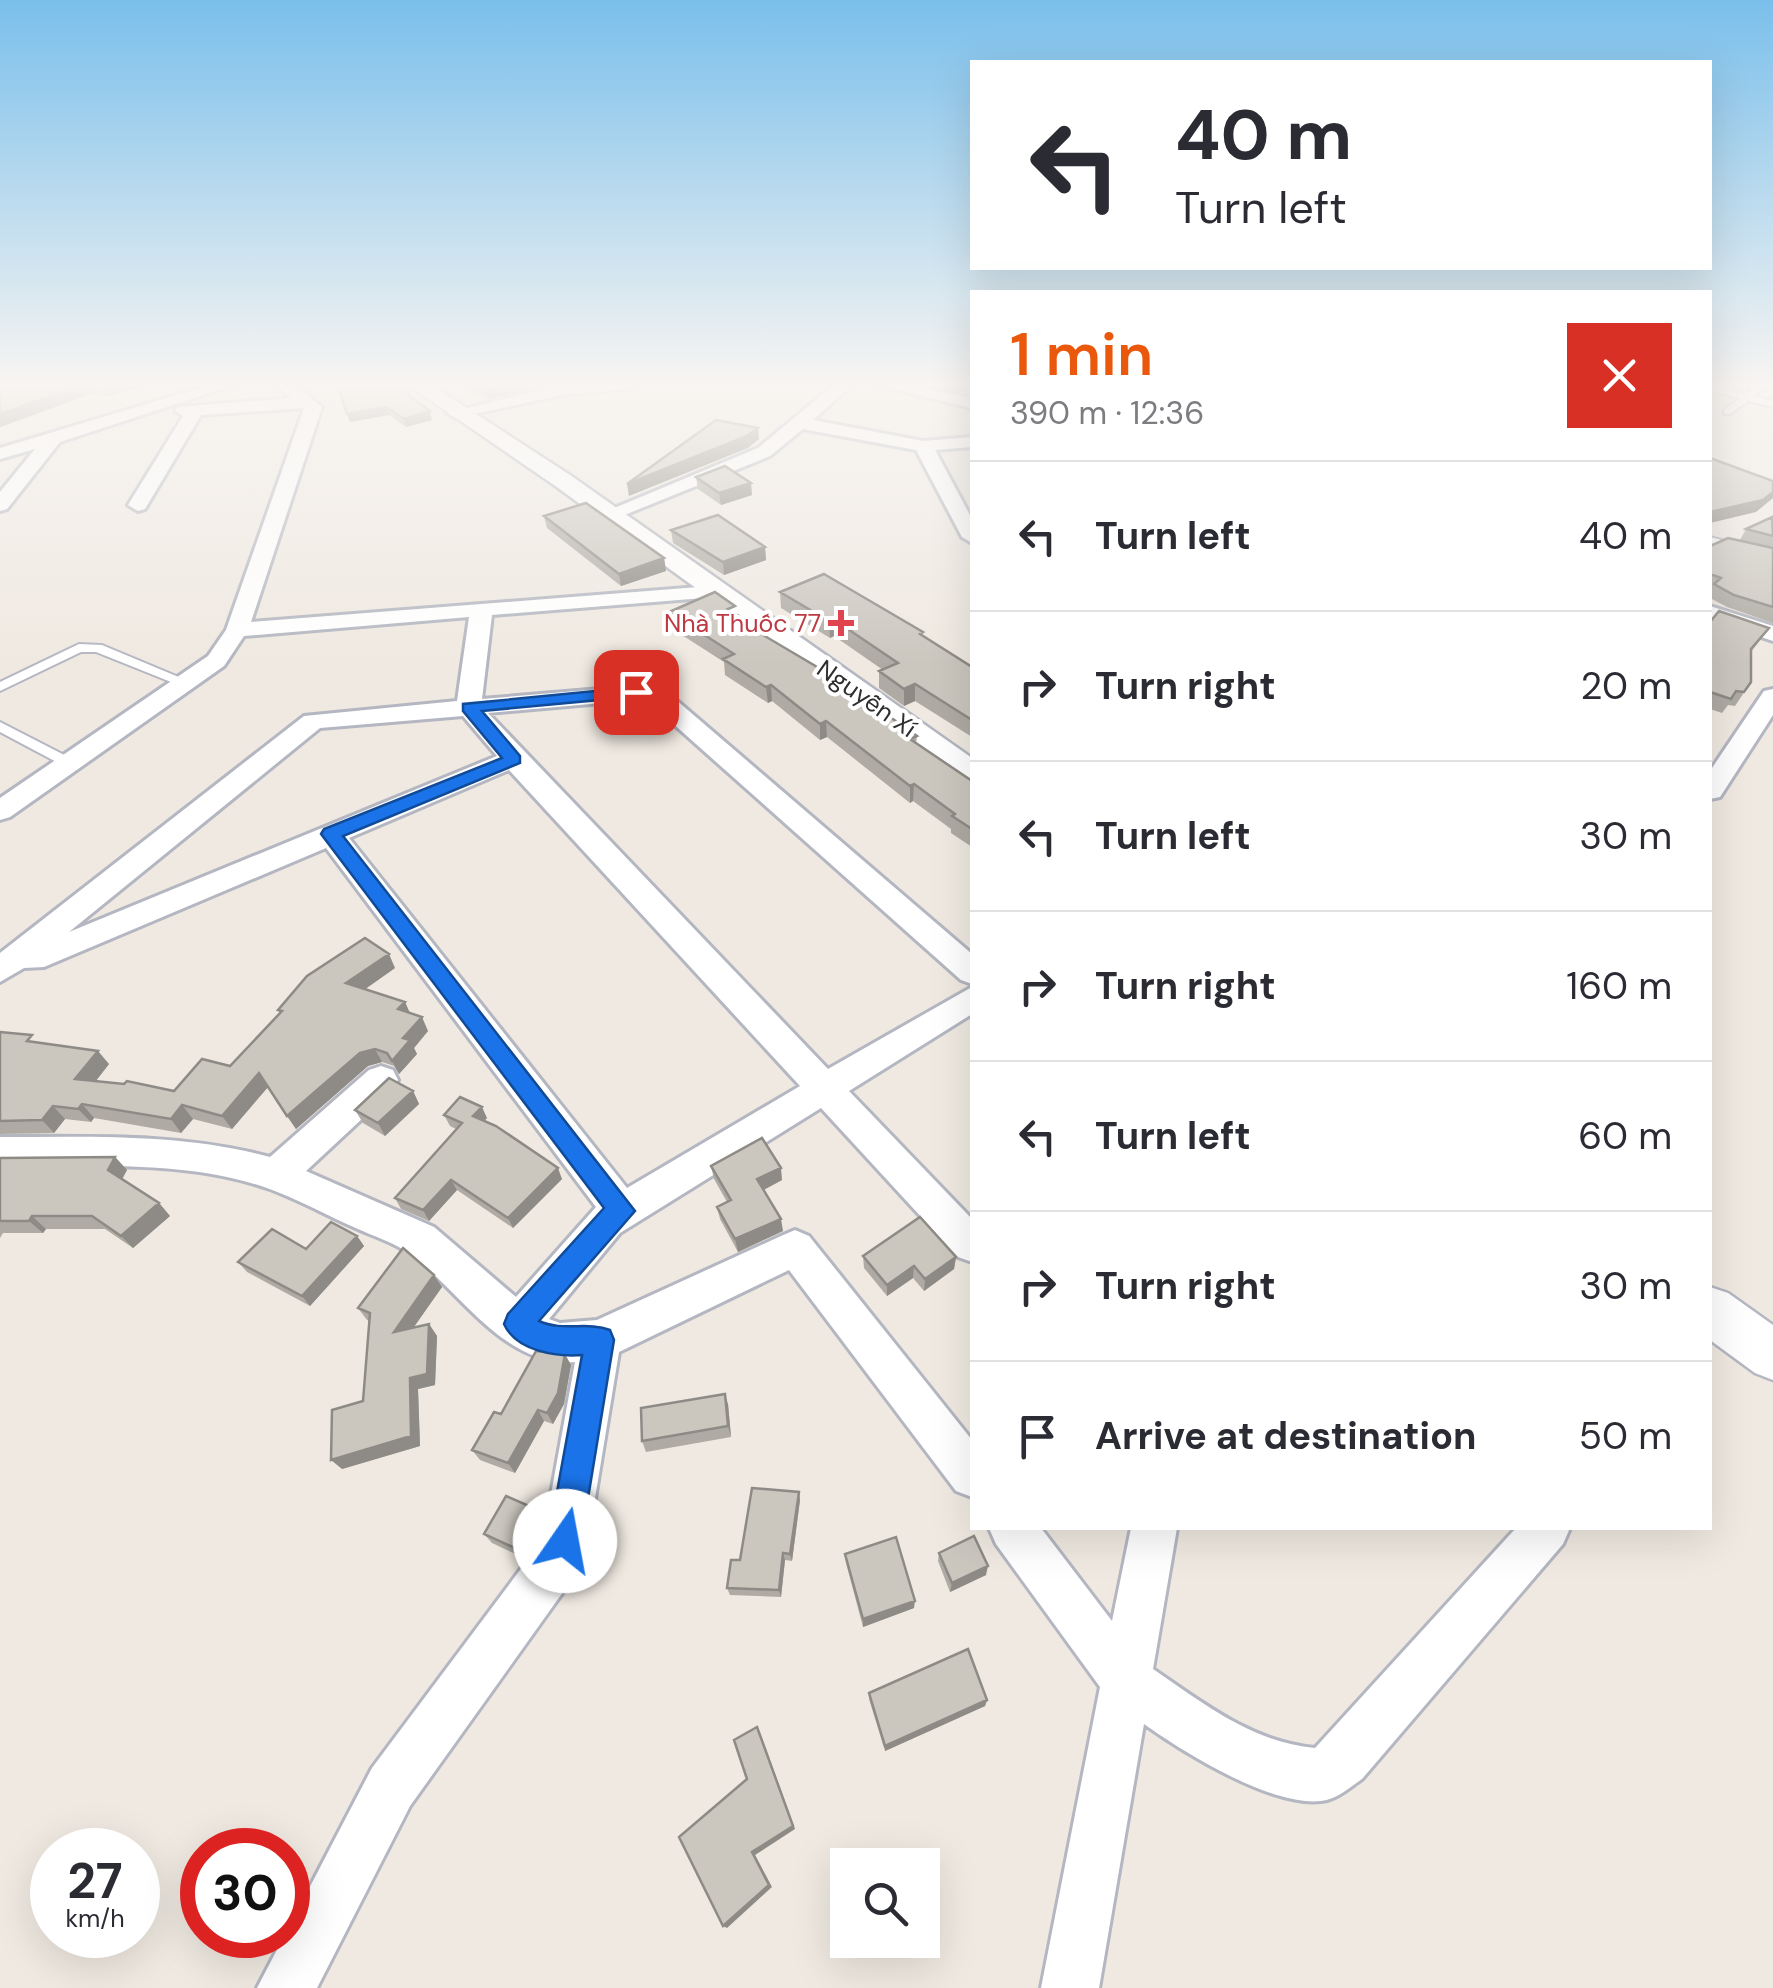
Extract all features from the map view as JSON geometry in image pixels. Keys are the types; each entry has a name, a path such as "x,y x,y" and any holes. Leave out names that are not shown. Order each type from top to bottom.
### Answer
{"street":[{"path":"0,505 22,477"},
{"path":"138,504 155,477"},
{"path":"0,811 216,662 237,630 289,477"},
{"name":"Nguyễn Xí","path":"553,477 970,772"},
{"path":"610,514 708,477"},
{"path":"940,477 970,532"},
{"path":"949,494 970,492"},
{"path":"237,630 716,590"},
{"path":"481,610 469,707 514,760 970,1243"},
{"path":"1712,614 1773,634"},
{"path":"0,971 313,721 636,692 659,698 970,970"},
{"path":"1712,788 1773,696"},
{"path":"0,971 514,760"},
{"path":"331,834 622,1211"},
{"path":"518,1324 606,1222 970,1000"},
{"path":"276,1175 382,1080"},
{"path":"0,1152 127,1152 203,1158 276,1175 420,1239 487,1302 534,1334 560,1343 600,1340 795,1248 970,1472"},
{"path":"1716,1325 1773,1356"},
{"path":"286,1988 391,1787 546,1575 565,1541 600,1340"},
{"path":"1014,1530 1126,1680 1212,1741 1290,1772 1322,1775 1343,1760 1545,1530"},
{"path":"1070,1988 1154,1530"}],"lane":[{"path":"1712,541 1773,557"},
{"path":"0,687 80,648 98,648 186,683"},
{"path":"0,726 69,763"}],"building":[{"path":"696,477 741,477 751,483 719,493"},
{"path":"1712,477 1761,477 1773,481 1773,492 1763,500 1712,512"},
{"path":"586,503 664,558 619,574 544,516"},
{"path":"718,515 765,547 723,562 671,530"},
{"path":"1772,517 1773,536 1746,529"},
{"path":"1728,538 1773,548 1773,607 1714,584 1721,578 1712,575 1712,545"},
{"path":"824,574 923,632 920,634 970,666 970,719 915,684 904,689 879,671 898,663 833,619 829,621 780,592"},
{"path":"715,592 735,606 728,609 761,630 758,632 829,674 917,736 910,739 970,780 970,828 826,721 820,724 771,685 766,687 723,659 734,654 669,612"},
{"path":"1719,611 1769,628 1751,649 1751,682 1744,692 1736,691 1731,699 1712,693 1712,620"},
{"path":"365,938 389,954 346,983 405,1002 398,1009 422,1017 403,1038 410,1040 392,1061 387,1053 375,1049 360,1053 287,1116 259,1073 222,1116 182,1105 171,1119 82,1104 78,1109 53,1106 42,1120 0,1121 0,1032 32,1035 27,1041 98,1051 75,1079 124,1084 127,1081 174,1091 202,1059 230,1066 282,1011 278,1010 307,976"},
{"path":"389,1078 413,1091 378,1123 355,1110"},
{"path":"460,1097 482,1107 473,1116 496,1126 558,1168 508,1218 451,1180 423,1210 395,1198 462,1123 444,1115"},
{"path":"762,1138 781,1168 757,1179 781,1219 735,1239 717,1207 731,1200 711,1166"},
{"path":"115,1157 108,1170 159,1203 121,1236 92,1216 32,1216 29,1221 0,1221 0,1158"},
{"path":"920,1217 956,1257 925,1279 914,1266 887,1285 863,1256"},
{"path":"331,1222 357,1236 302,1296 238,1262 272,1229 306,1249"},
{"path":"403,1248 434,1275 394,1332 429,1324 427,1374 410,1378 411,1436 331,1460 332,1410 363,1401 370,1313 358,1308"},
{"path":"536,1351 565,1354 558,1393 547,1413 538,1410 508,1463 472,1450 494,1412 501,1414"},
{"path":"725,1394 728,1426 642,1441 641,1408"},
{"path":"752,1488 799,1492 790,1554 783,1553 779,1590 727,1588 731,1560 740,1560"},
{"path":"506,1496 536,1509 534,1523 517,1549 484,1534"},
{"path":"974,1536 988,1566 952,1583 939,1553"},
{"path":"896,1537 915,1601 863,1619 845,1554"},
{"path":"968,1649 987,1700 885,1746 869,1693"},
{"path":"757,1727 793,1826 752,1852 769,1885 723,1926 679,1837 747,1779 734,1740"}],"place":[{"name":"Nhà Thuốc 77","path":"841,623"}],"route":[{"path":"565,1541 600,1340 560,1343 518,1324 606,1222 622,1211 331,834 514,760 469,707 636,692"}]}
